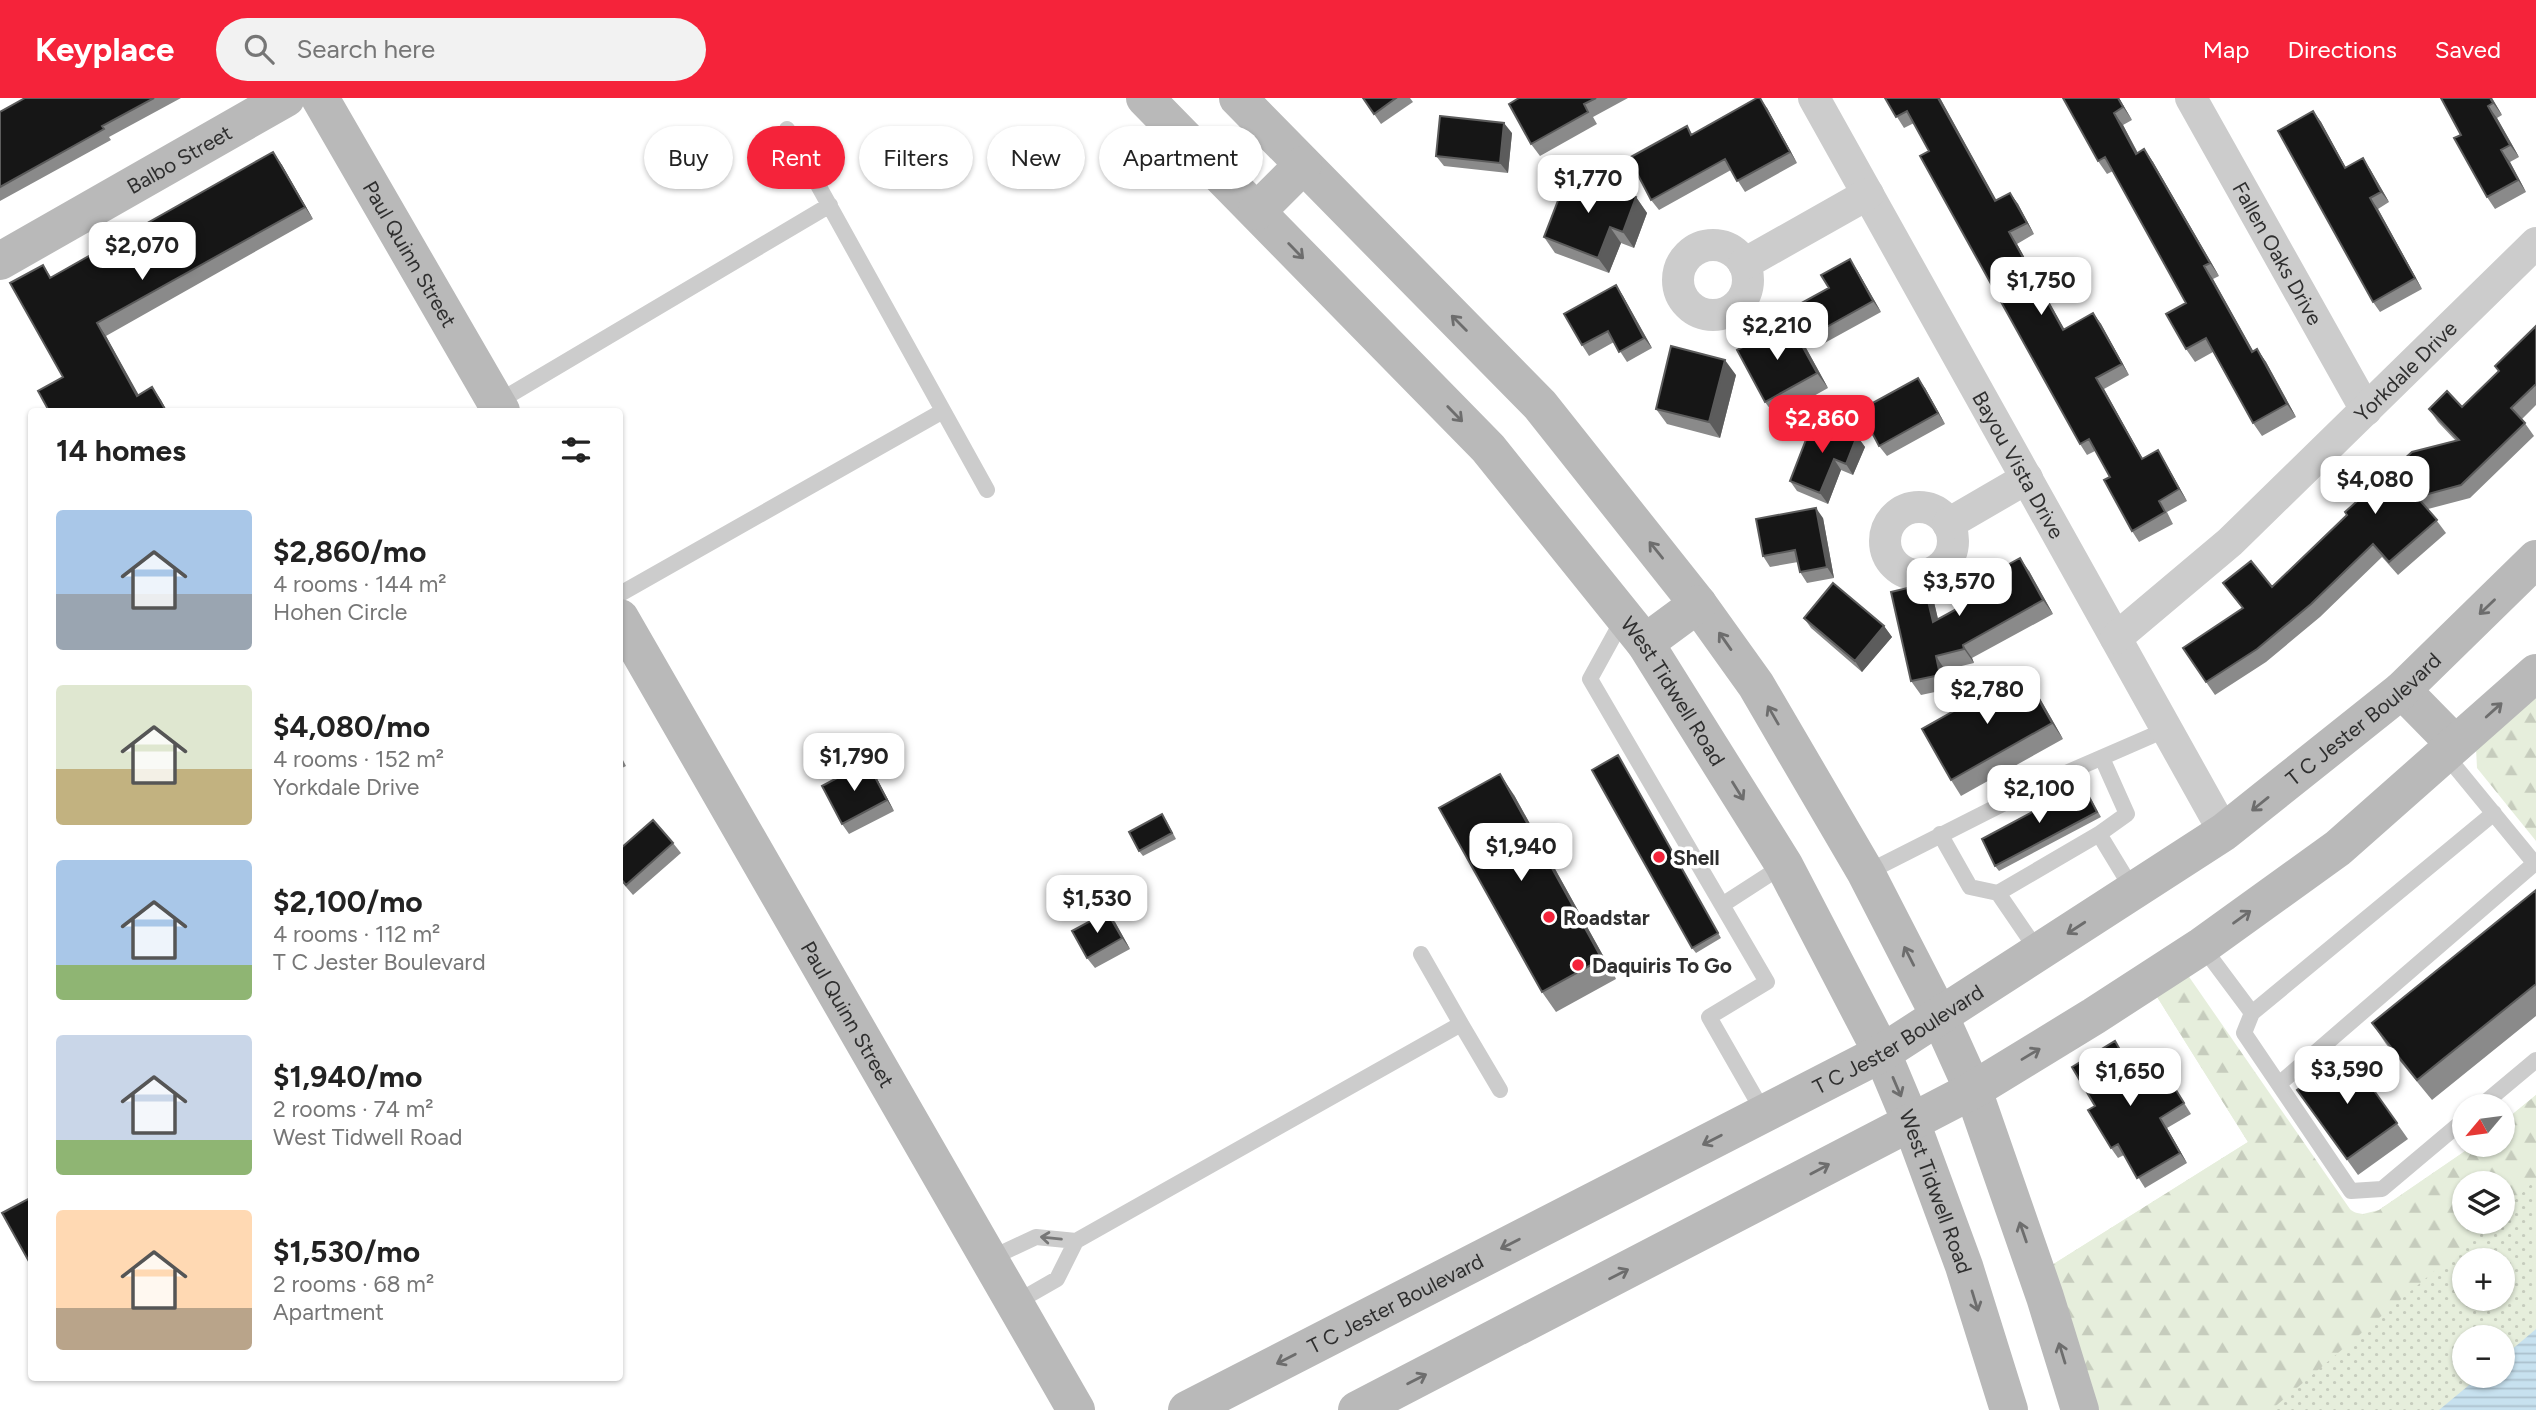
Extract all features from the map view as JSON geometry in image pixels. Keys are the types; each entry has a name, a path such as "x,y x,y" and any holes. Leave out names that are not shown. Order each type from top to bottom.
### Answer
{"main road":[{"name":"Balbo Street","path":"0,261 286,98"},
{"name":"Paul Quinn Street","path":"320,98 498,407"},
{"name":"West Tidwell Road","path":"1145,98 1488,448 1634,630 1784,865 1882,1053 1911,1122 1964,1266 2009,1410"},
{"path":"1238,98 1539,405 1698,604 1756,685 1866,873 1940,1017 1973,1090 2045,1297 2080,1410"},
{"path":"1257,211 1303,165"},
{"name":"T C Jester Boulevard","path":"1187,1410 1882,1053 1940,1017 2224,832 2402,690 2536,559"},
{"path":"1634,630 1698,604"},
{"name":"Paul Quinn Street","path":"623,623 1076,1410"},
{"path":"1357,1410 1973,1090 2202,946 2338,848 2536,673"},
{"path":"2402,690 2450,749"}],"street":[{"name":"Bayou Vista Drive","path":"1814,98 2224,832"},
{"name":"Fallen Oaks Drive","path":"2191,98 2366,410"},
{"path":"1744,264 1868,194"},
{"name":"Yorkdale Drive","path":"2116,638 2230,542 2536,243"},
{"path":"1948,524 2027,478"}],"lane":[{"path":"821,189 987,490"},
{"path":"498,407 830,205"},
{"path":"623,592 943,411"},
{"path":"1634,630 1590,680 1767,982 1709,1017 1764,1113"},
{"path":"1866,873 1940,834 2165,730"},
{"path":"2279,1084 2535,864 2494,813 2450,749"},
{"path":"1940,834 1970,887 1998,893 2099,834 2127,814 2102,758"},
{"path":"2452,1130 2382,1189 2351,1191 2244,1033 2252,1013 2494,813"},
{"path":"2099,834 2133,890"},
{"path":"1722,905 1784,865"},
{"path":"1998,893 2039,953"},
{"path":"2202,946 2252,1013"},
{"path":"1421,954 1500,1090"},
{"path":"1015,1303 1057,1279 1076,1241 1461,1024"},
{"path":"2495,1094 2536,1060"},
{"path":"989,1259 1036,1237 1076,1241"}],"green space":[{"path":"2536,691 2536,841 2477,768 2476,748"},
{"path":"2185,971 2352,1212 2368,1215 2379,1210 2456,1157 2515,1157 2515,1112 2536,1095 2536,1179 2515,1200 2515,1171 2452,1171 2452,1234 2478,1234 2461,1248 2452,1248 2452,1256 2271,1410 2097,1410 2052,1265 2248,1142 2154,992"},
{"path":"2154,992 2346,1207 2359,1215 2379,1210 2456,1157 2515,1157 2515,1112 2536,1095 2536,1410 2097,1410 2052,1265 2248,1142"}],"water":[{"path":"2536,1329 2536,1410 2439,1410 2466,1388 2515,1388 2515,1347"}],"building":[{"path":"25,98 154,98 0,187 0,112"},
{"path":"1363,98 1396,98 1374,114"},
{"path":"1519,98 1596,98 1584,104 1588,112 1531,144 1509,104"},
{"path":"1760,98 1790,152 1737,181 1725,159 1651,200 1629,158 1687,126 1691,135"},
{"path":"1885,98 1938,98 1995,201 2010,193 2027,223 2009,232 2063,330 2093,313 2122,364 2096,378 2142,459 2158,450 2179,489 2159,501 2165,512 2132,531 2104,480 2110,477 2089,439 2080,444 1920,156 1929,151 1907,111 1896,117"},
{"path":"2063,98 2118,98 2123,107 2114,113 2136,154 2144,149 2210,263 2204,266 2252,352 2257,349 2287,404 2253,423 2206,338 2186,349 2166,314 2186,303 2105,157 2098,161"},
{"path":"2441,98 2490,98 2493,103 2488,106 2510,145 2501,150 2518,180 2487,197 2454,138 2461,135"},
{"path":"2313,111 2345,168 2363,158 2381,192 2370,198 2415,278 2373,302 2278,131"},
{"path":"1440,116 1504,123 1500,163 1436,156"},
{"path":"273,152 305,207 97,323 137,396 152,387 164,408 47,408 38,391 63,377 10,283 43,265 50,278"},
{"path":"1569,172 1636,197 1623,232 1610,227 1598,258 1544,237"},
{"path":"1850,259 1873,301 1814,334 1798,305 1829,288 1821,275"},
{"path":"1616,285 1644,338 1619,352 1608,331 1582,345 1564,314"},
{"path":"1789,322 1817,373 1765,402 1737,350"},
{"path":"2536,326 2536,384 2511,408 2525,423 2461,485 2417,497 2437,520 2389,562 2373,544 2311,604 2257,649 2206,682 2183,648 2243,608 2223,583 2251,561 2272,587 2347,515 2345,512 2412,452 2459,440 2429,409 2447,391 2462,407 2499,371 2495,366"},
{"path":"1671,346 1725,360 1709,422 1656,409"},
{"path":"1918,378 1938,413 1879,446 1860,410"},
{"path":"1814,419 1857,436 1846,464 1834,459 1820,493 1790,481"},
{"path":"1816,508 1827,567 1800,572 1795,550 1763,556 1756,519"},
{"path":"2020,558 2043,600 1963,645 1964,649 1936,656 1940,675 1911,681 1891,592 1924,584 1933,622 1993,589 1986,577"},
{"path":"1833,583 1884,626 1855,661 1804,618"},
{"path":"2023,672 2052,723 1951,780 1922,729"},
{"name":"Shell","path":"1618,755 1718,933 1692,948 1592,770"},
{"path":"867,762 887,800 842,824 822,786"},
{"path":"1500,774 1602,959 1542,992 1439,808"},
{"path":"2083,785 2097,812 1995,866 1982,839"},
{"path":"1162,814 1172,833 1139,851 1129,832"},
{"path":"653,820 673,843 626,885 623,882 623,846"},
{"path":"2536,890 2536,984 2417,1080 2372,1023"},
{"path":"1107,912 1122,938 1087,958 1072,931"},
{"path":"2115,1041 2137,1080 2161,1066 2184,1103 2160,1118 2180,1153 2137,1178 2118,1144 2111,1148 2088,1110 2095,1106 2072,1067"},
{"path":"2348,1054 2397,1123 2347,1159 2297,1090"},
{"path":"28,1199 28,1260 2,1213"}],"place":[{"name":"Shell","path":"1659,857"},
{"name":"Roadstar","path":"1549,917"},
{"name":"Daquiris To Go","path":"1578,965"}]}
